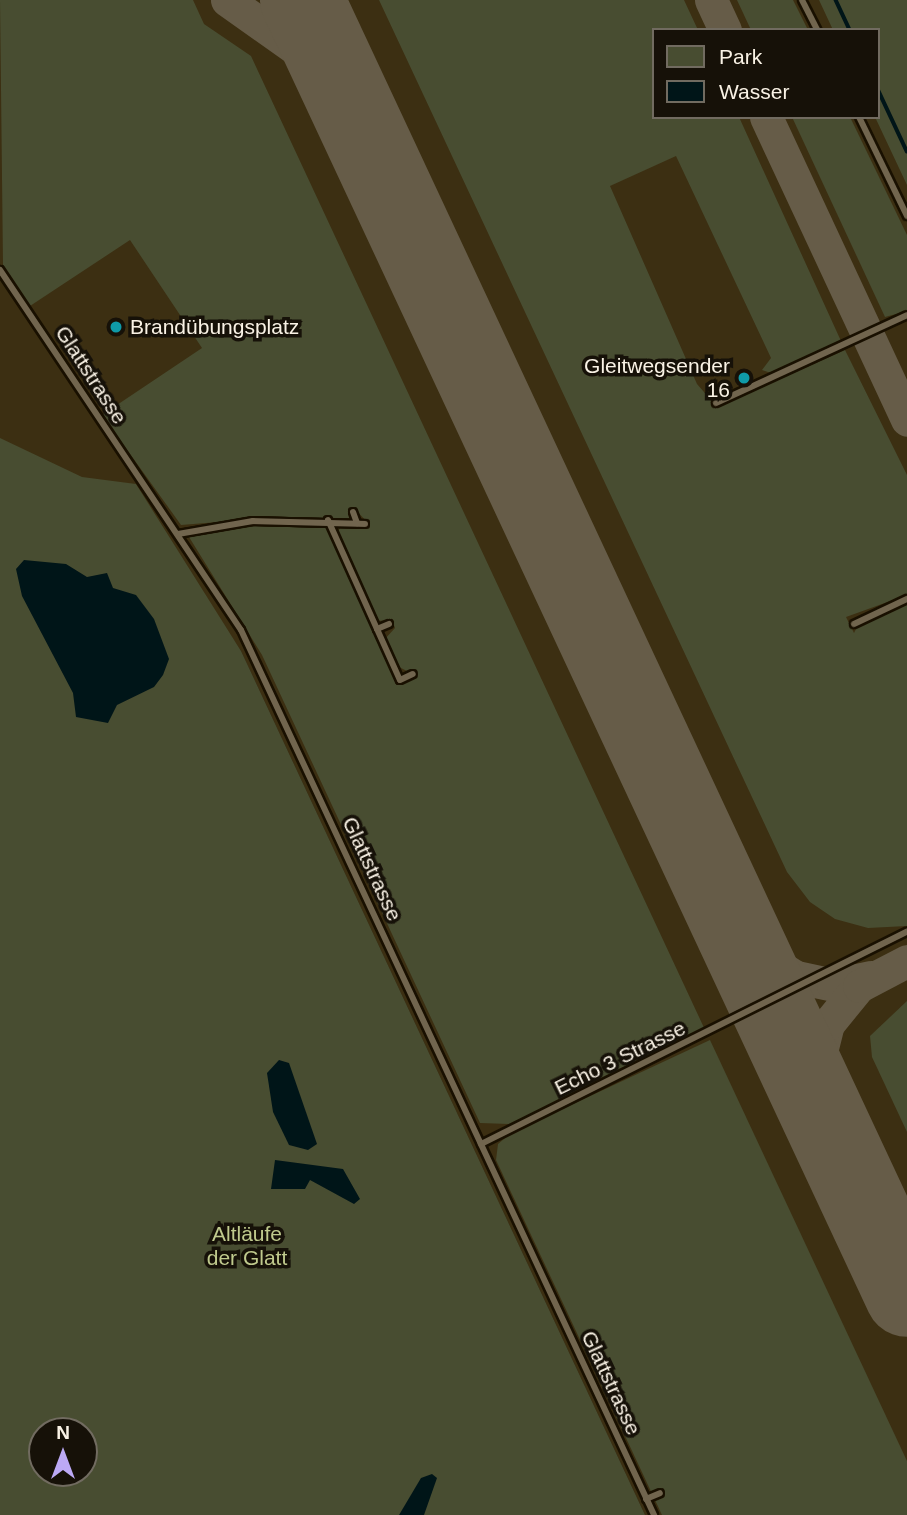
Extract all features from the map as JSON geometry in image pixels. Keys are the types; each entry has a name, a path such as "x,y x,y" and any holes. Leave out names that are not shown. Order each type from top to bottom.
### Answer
{"lane":[{"path":"802,0 816,28"},
{"path":"860,119 907,216"},
{"name":"Glattstrasse","path":"0,270 178,534 245,639 654,1515"},
{"path":"716,403 907,315"},
{"path":"178,534 243,522 328,520 361,523 352,512"},
{"path":"328,520 400,680 412,674"},
{"path":"854,624 907,598"},
{"path":"377,629 389,624"},
{"name":"Echo 3 Strasse","path":"481,1144 775,1003 907,932"},
{"path":"646,1499 660,1493"}],"shaded area":[{"path":"0,0 907,0 907,1515 645,1515 241,651 158,527 0,517"}],"green space":[{"path":"0,0 193,0 204,24 251,56 706,1032 509,1124 480,1123 262,655 189,537 253,524 326,526 399,684 417,676 395,665 384,640 395,628 392,620 375,621 336,534 343,524 367,522 354,508 353,520 279,517 181,525 102,415 202,348 130,240 30,306 3,265"},
{"path":"379,0 684,0 697,28 652,28 652,119 740,119 841,341 774,374 762,370 771,358 676,156 610,186 697,384 717,407 845,350 907,475 907,595 846,617 854,633 858,625 907,602 907,926 868,928 835,919 810,902 787,872"},
{"path":"737,0 793,0 807,28 750,28"},
{"path":"819,0 907,0 907,185 876,119 879,119 879,28 832,28"},
{"path":"793,119 851,119 907,235 907,311 885,317"},
{"name":"Altläufe der Glatt","path":"0,438 82,477 136,484 241,651 645,1515 0,1515"},
{"path":"907,1001 907,1132 872,1057 870,1036"},
{"path":"710,1040 907,1461 907,1515 662,1515 496,1160 498,1144 511,1133"}],"water":[{"path":"24,560 66,564 87,577 107,573 113,588 136,595 154,619 169,659 163,675 154,687 117,705 108,723 76,717 73,693 22,596 16,569"},
{"path":"279,1060 289,1063 317,1144 308,1150 289,1145 273,1112 267,1073"},
{"path":"275,1160 343,1169 360,1199 354,1204 310,1180 305,1189 271,1189"},
{"path":"432,1474 437,1478 424,1515 399,1515 421,1478"}],"waterway":[{"path":"836,0 849,28"},
{"path":"879,91 907,151"}],"taxiway":[{"path":"227,0 326,70 347,96"},
{"path":"302,0 307,10"},
{"path":"711,0 724,28"},
{"path":"767,119 907,420"},
{"path":"732,920 761,955 796,977 833,985 871,977"},
{"path":"826,1121 817,1068 828,1024 859,986 907,961"}],"runway":[{"path":"302,0 907,1295"}],"place":[{"name":"Brandübungsplatz","path":"116,327"},
{"name":"Gleitwegsender 16","path":"744,378"}]}
